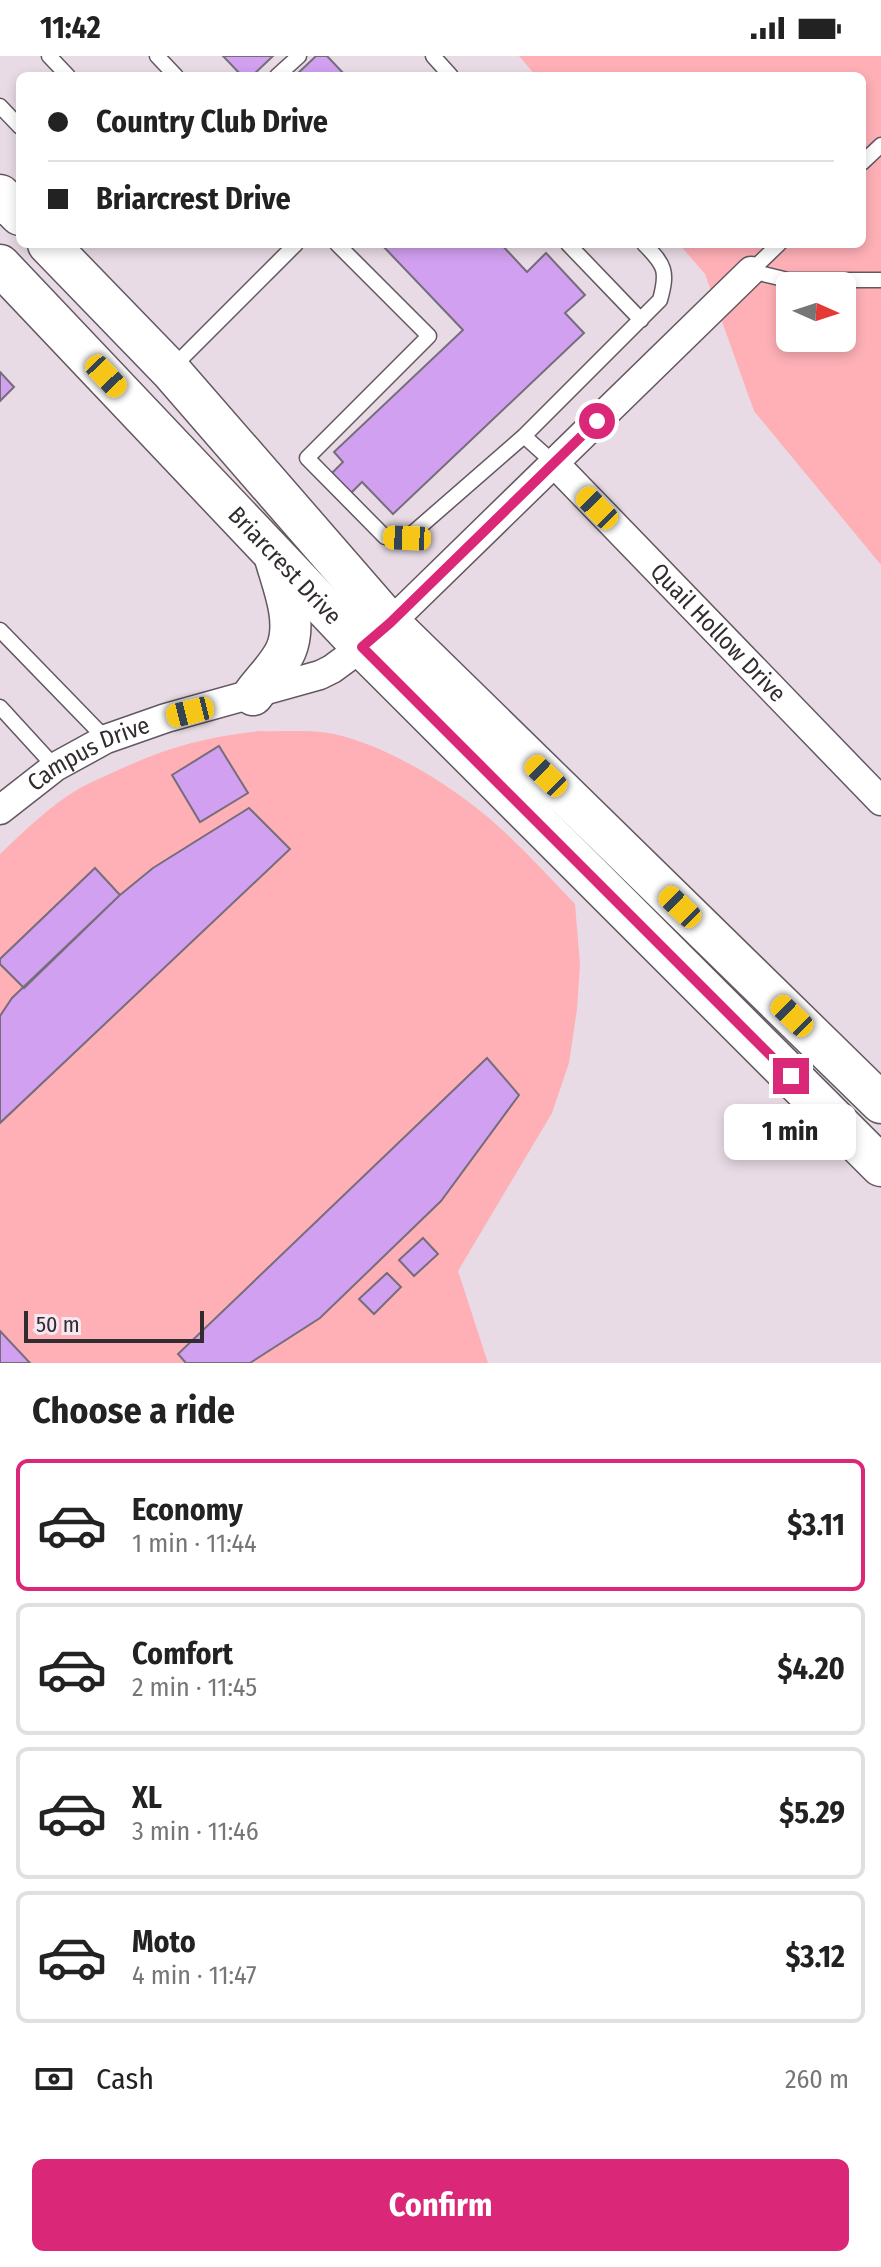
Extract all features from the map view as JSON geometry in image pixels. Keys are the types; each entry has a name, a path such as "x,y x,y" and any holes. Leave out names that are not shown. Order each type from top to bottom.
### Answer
{"main road":[{"path":"0,195 16,211"},
{"name":"Briarcrest Drive","path":"52,248 170,370 376,635 881,1166"},
{"path":"0,264 86,318 143,375 170,370"},
{"name":"Briarcrest Drive","path":"0,264 274,554 376,635 881,1103"},
{"path":"253,695 281,658 290,636 287,602 274,554"}],"street":[{"name":"Campus Drive","path":"0,810 55,767 106,739 166,718 320,675 334,667 376,635 751,271"},
{"name":"Quail Hollow Drive","path":"554,463 881,801"}],"lane":[{"path":"49,56 64,72"},
{"path":"157,56 172,72"},
{"path":"281,72 299,56"},
{"path":"433,56 447,72"},
{"path":"0,106 16,123"},
{"path":"866,159 881,145"},
{"path":"170,370 292,248"},
{"path":"341,248 429,336 307,458 385,537 407,538 524,436 660,300 666,280 662,262 648,248"},
{"path":"572,248 641,320"},
{"path":"751,271 775,248"},
{"path":"751,271 788,280 881,280"},
{"path":"524,436 554,463"},
{"path":"0,630 106,739"},
{"path":"0,707 55,767"}],"shaded area":[{"path":"519,56 881,56 881,565 754,411 705,274 682,248 866,248 866,72 533,72"},
{"path":"260,731 334,734 377,748 421,770 498,826 575,904 580,964 569,1063 552,1113 458,1271 488,1363 30,1363 0,1331 0,854 49,810 80,788 150,756 185,745"}],"building":[{"path":"223,56 273,56 256,72 238,72"},
{"path":"316,56 327,56 342,72 299,72"},
{"path":"385,248 505,248 527,272 546,253 585,295 565,313 584,333 393,514 362,482 350,494 331,474 343,462 334,452 463,330"},
{"path":"0,372 14,387 0,401"},
{"path":"219,746 248,793 200,822 172,775"},
{"path":"249,808 290,849 0,1123 0,1016 12,998 120,895 153,868"},
{"path":"95,868 120,895 24,988 0,964 0,959"},
{"path":"487,1058 519,1095 441,1201 320,1318 250,1363 186,1363 178,1354"},
{"path":"423,1238 438,1254 414,1276 399,1260"},
{"path":"387,1273 401,1287 374,1314 359,1299"},
{"path":"0,1331 30,1363 0,1363"}],"route":[{"path":"597,421 362,647 791,1076"}]}
